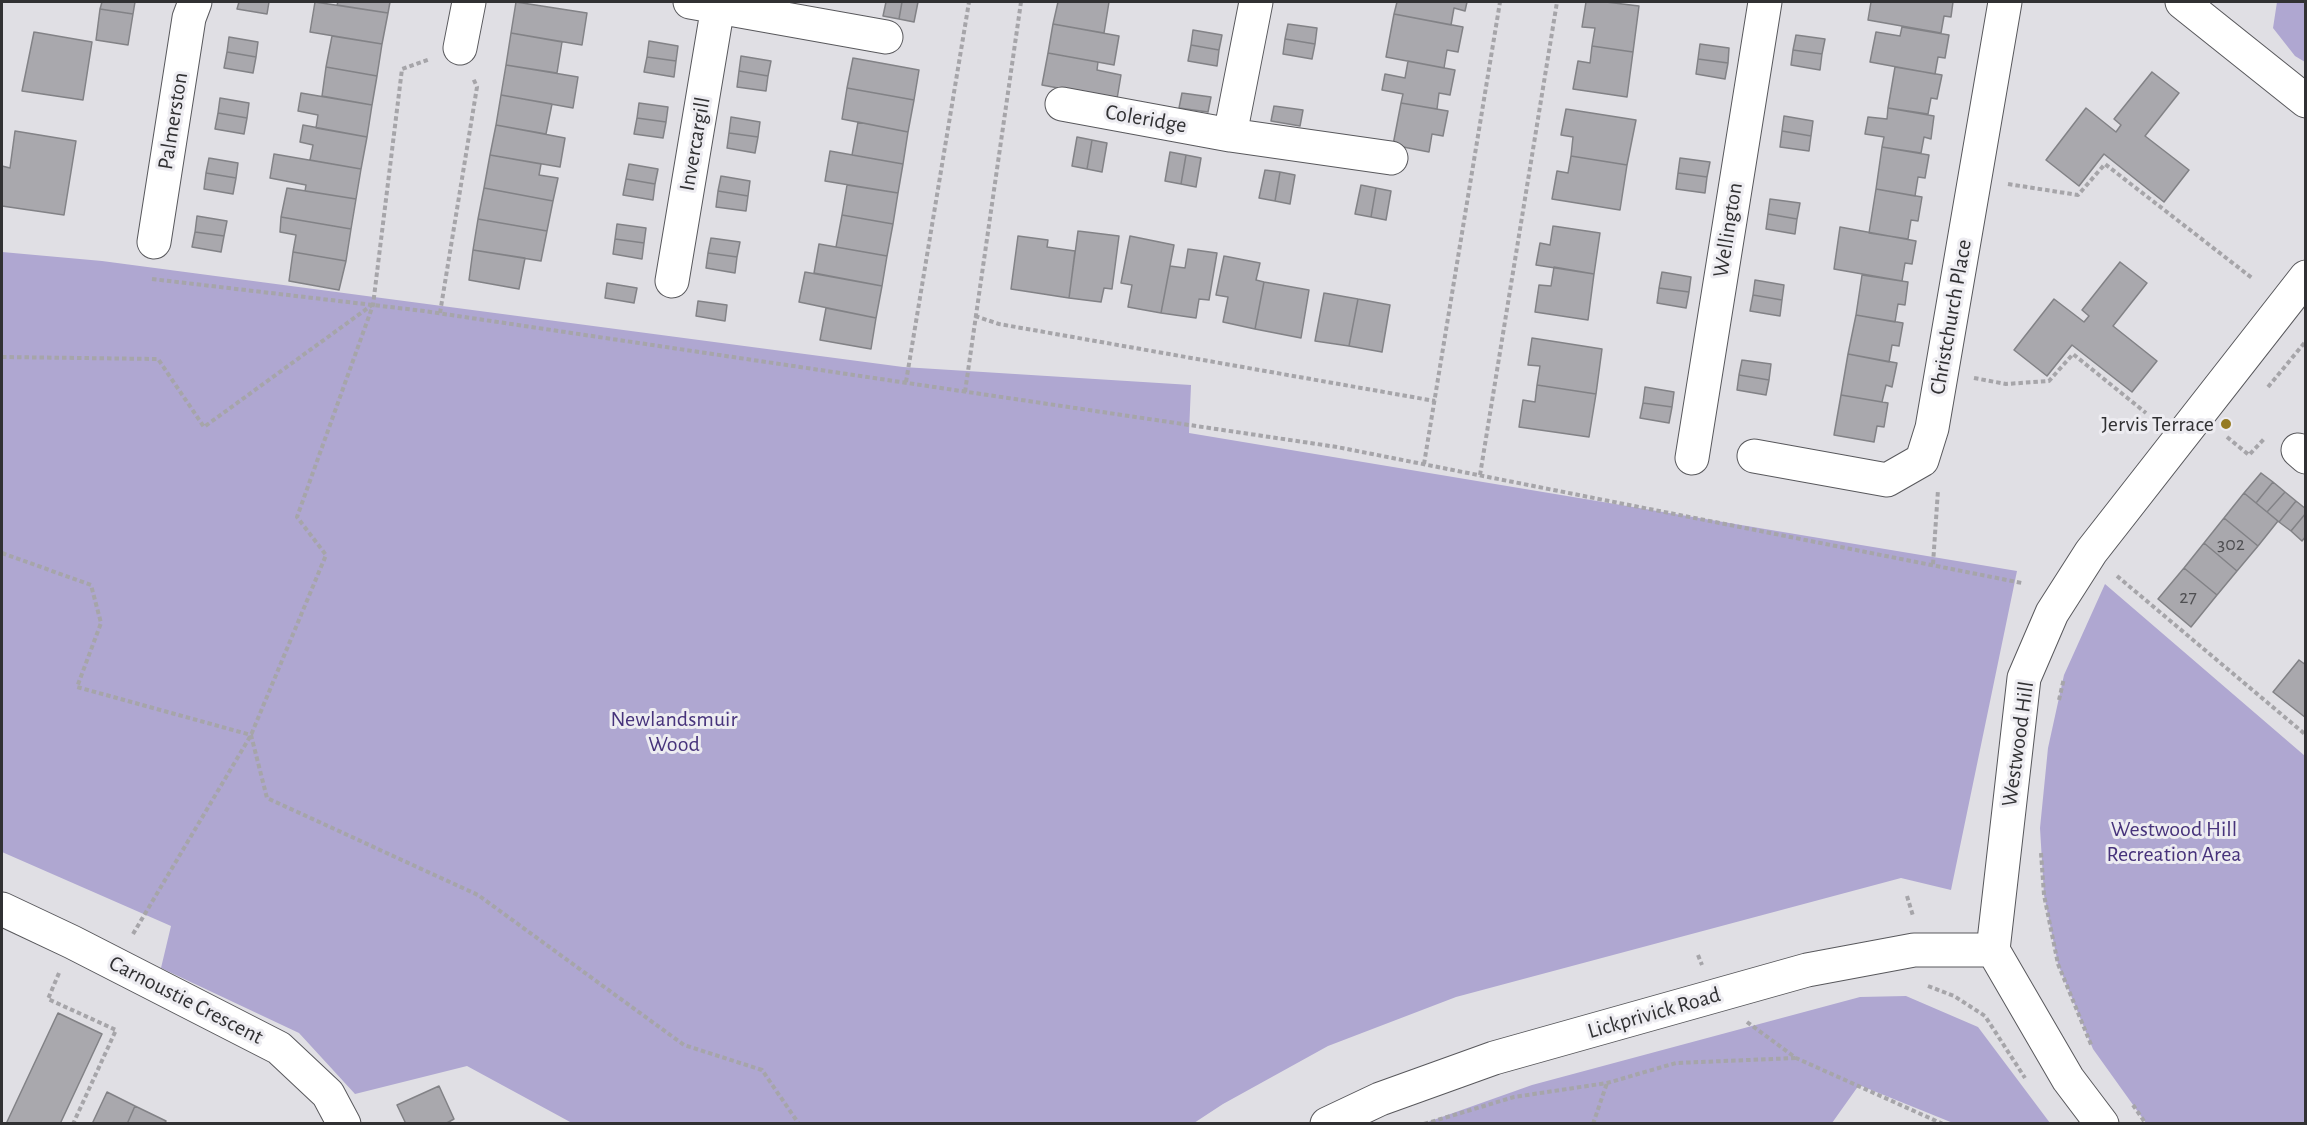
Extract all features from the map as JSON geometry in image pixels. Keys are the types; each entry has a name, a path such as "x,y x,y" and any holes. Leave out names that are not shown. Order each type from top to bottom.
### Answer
{"street":[{"name":"Palmerston","path":"153,242 189,18 195,2"},
{"path":"460,48 469,2"},
{"path":"1230,135 1256,2"},
{"name":"Wellington","path":"1692,458 1765,2"},
{"name":"Christchurch Place","path":"1922,460 1932,428 2005,2"},
{"path":"2182,2 2306,101"},
{"name":"Invercargill","path":"672,281 704,4 886,37"},
{"name":"Coleridge","path":"1062,104 1230,135 1391,158"},
{"name":"Westwood Hill","path":"1993,951 2024,678 2052,613 2091,552 2306,277"},
{"path":"1754,456 1887,480 1922,460"},
{"name":"Carnoustie Crescent","path":"2,909 72,942 279,1048 328,1094 344,1124"},
{"name":"Lickprivick Road","path":"1327,1124 1380,1099 1494,1058 1807,970 1925,949 1993,951"},
{"path":"1993,951 2068,1079 2102,1124"}],"path":[{"path":"906,382 969,2"},
{"path":"965,392 1021,2"},
{"path":"1425,464 1500,2"},
{"path":"1480,475 1557,2"},
{"path":"115,964 251,735 326,555 297,517 373,305 402,69 460,48 477,87 440,314"},
{"path":"1974,178 2078,195 2104,164 2252,278"},
{"path":"153,242 150,278 440,314 1337,447 2022,582"},
{"path":"2,357 158,359 204,428 373,305"},
{"path":"975,316 999,324 1435,401"},
{"path":"2264,391 2306,341"},
{"path":"1941,372 2006,384 2049,381 2073,354 2146,413"},
{"path":"2220,446 2232,430"},
{"path":"2227,437 2249,455 2270,433 2302,453"},
{"path":"1922,460 1939,478 1933,564"},
{"path":"2,553 91,585 101,623 77,687 251,735"},
{"path":"2110,584 2116,575 2306,735"},
{"path":"2057,707 2064,675"},
{"path":"251,735 267,798 478,895 684,1046 762,1070 799,1124"},
{"path":"2041,851 2044,896 2058,964 2093,1049"},
{"path":"1907,896 1925,949 1921,984 1954,996 1985,1016 2025,1079"},
{"path":"72,942 48,999 116,1030 73,1124"},
{"path":"1698,955 1713,996 1796,1059 1943,1124"},
{"path":"1424,1124 1514,1097 1607,1083 1676,1063 1796,1059"},
{"path":"1593,1124 1607,1083"},
{"path":"2126,1096 2146,1124"}],"green space":[{"path":"2277,2 2305,2 2305,62 2295,56 2273,28"},
{"name":"Newlandsmuir Wood","path":"2,252 102,261 903,367 1191,385 1189,433 2017,571 1951,890 1901,878 1456,997 1328,1046 1223,1104 1194,1123 572,1123 467,1066 355,1094 299,1033 161,968 171,926 2,852"},
{"name":"Westwood Hill Recreation Area","path":"2105,584 2305,756 2305,1123 2146,1123 2093,1049 2058,964 2044,895 2040,828 2048,748 2064,675"},
{"path":"1906,996 1978,1027 2050,1123 1953,1123 1859,1085 1832,1123 1425,1123 1532,1085 1860,997"}],"building":[{"path":"102,2 135,2 133,14 100,9"},
{"path":"239,2 269,2 267,14 237,9"},
{"path":"315,2 388,13 382,44 310,32"},
{"path":"338,2 390,2 388,13 337,5"},
{"path":"516,2 587,13 582,45 511,33"},
{"path":"886,2 902,2 899,19 883,16"},
{"path":"902,2 918,2 914,22 899,19"},
{"path":"1058,2 1109,2 1104,33 1053,24"},
{"path":"1397,2 1467,2 1465,11 1454,8 1451,25 1394,14"},
{"path":"1586,2 1639,6 1633,52 1592,46 1595,28 1582,27"},
{"path":"1871,2 1953,2 1951,17 1944,16 1941,33 1868,20"},
{"path":"100,9 133,14 128,45 96,40"},
{"path":"1394,14 1463,27 1458,52 1447,50 1444,68 1386,57"},
{"path":"1053,24 1119,36 1114,65 1048,53"},
{"path":"1288,24 1317,28 1315,44 1285,39"},
{"path":"1902,27 1949,35 1945,58 1938,57 1935,74 1870,62 1876,32 1900,36"},
{"path":"1193,30 1222,35 1219,50 1191,45"},
{"path":"34,32 92,42 83,100 22,91"},
{"path":"511,33 562,42 557,73 506,65"},
{"path":"1796,35 1825,39 1822,54 1793,50"},
{"path":"332,36 382,44 377,76 326,67"},
{"path":"229,37 258,42 256,57 227,52"},
{"path":"1285,39 1315,44 1312,59 1283,54"},
{"path":"649,41 678,46 676,61 647,57"},
{"path":"1700,44 1729,48 1728,63 1698,59"},
{"path":"1191,45 1219,50 1217,66 1188,61"},
{"path":"1592,46 1633,52 1627,97 1573,89 1578,61 1590,63"},
{"path":"1793,50 1822,54 1820,70 1791,65"},
{"path":"227,52 256,57 253,73 224,68"},
{"path":"1048,53 1098,62 1097,70 1121,75 1117,99 1042,85"},
{"path":"741,56 771,61 768,76 739,71"},
{"path":"647,57 676,61 674,77 644,72"},
{"path":"853,58 919,70 914,100 847,88"},
{"path":"1698,59 1728,63 1725,79 1696,74"},
{"path":"1408,61 1455,70 1450,95 1439,93 1437,109 1401,103 1403,94 1382,90 1385,74 1405,78"},
{"path":"506,65 578,77 573,108 501,95"},
{"path":"326,67 377,76 372,105 322,96"},
{"path":"1895,67 1942,75 1937,99 1931,98 1928,114 1888,108"},
{"path":"739,71 768,76 766,91 737,87"},
{"path":"2152,72 2179,93 2145,136 2189,170 2164,202 2104,154 2079,186 2046,160 2086,108 2116,132 2121,125 2114,119"},
{"path":"847,88 914,100 908,132 842,119"},
{"path":"301,93 372,105 367,137 316,128 318,115 298,111"},
{"path":"1182,93 1211,97 1208,112 1179,108"},
{"path":"501,95 552,104 546,134 496,125"},
{"path":"220,98 249,103 247,118 218,113"},
{"path":"639,103 668,107 666,122 637,118"},
{"path":"1401,103 1448,111 1443,136 1432,134 1429,152 1393,145"},
{"path":"1274,106 1303,110 1300,126 1271,121"},
{"path":"1888,108 1934,116 1931,139 1924,137 1921,153 1882,147 1884,137 1865,134 1868,117 1887,119"},
{"path":"1566,109 1636,120 1627,165 1571,156 1573,137 1561,135"},
{"path":"218,113 247,118 244,134 215,129"},
{"path":"1784,116 1813,121 1811,136 1782,131"},
{"path":"731,117 760,122 758,137 729,133"},
{"path":"637,118 666,122 663,138 634,134"},
{"path":"858,122 908,132 903,164 852,155"},
{"path":"303,125 367,137 361,169 310,160 313,145 300,142"},
{"path":"496,125 565,138 560,167 490,155"},
{"path":"15,131 76,141 64,215 2,206 2,166 10,168"},
{"path":"1782,131 1811,136 1809,151 1780,147"},
{"path":"729,133 758,137 755,153 727,148"},
{"path":"1077,137 1092,140 1087,169 1072,166"},
{"path":"1092,140 1107,143 1102,172 1087,169"},
{"path":"1882,147 1929,155 1925,178 1918,177 1915,196 1876,189"},
{"path":"830,151 903,164 898,193 825,181"},
{"path":"1170,152 1186,155 1181,184 1165,181"},
{"path":"274,154 361,169 356,199 305,191 306,185 270,178"},
{"path":"490,155 541,164 539,175 558,178 553,201 484,188"},
{"path":"1186,155 1201,158 1196,187 1181,184"},
{"path":"1571,156 1627,165 1620,210 1552,199 1557,171 1568,173"},
{"path":"209,158 238,163 236,178 206,173"},
{"path":"1680,158 1710,162 1707,177 1678,173"},
{"path":"629,164 658,169 655,184 626,179"},
{"path":"1265,170 1280,172 1275,201 1259,198"},
{"path":"1280,172 1295,175 1290,204 1275,201"},
{"path":"206,173 236,178 233,194 204,189"},
{"path":"1678,173 1707,177 1705,193 1676,189"},
{"path":"721,176 750,181 748,196 718,191"},
{"path":"626,179 655,184 653,200 623,195"},
{"path":"847,185 898,193 893,224 842,215"},
{"path":"1361,185 1376,188 1371,217 1355,214"},
{"path":"287,188 356,199 351,229 281,217"},
{"path":"484,188 553,201 547,231 478,219"},
{"path":"1376,188 1391,191 1386,220 1371,217"},
{"path":"1876,189 1922,197 1918,221 1911,220 1908,239 1869,233"},
{"path":"718,191 748,196 746,211 716,207"},
{"path":"1770,199 1800,203 1797,219 1768,214"},
{"path":"1768,214 1797,219 1795,234 1766,229"},
{"path":"842,215 893,224 887,256 836,247"},
{"path":"197,216 227,221 224,236 195,232"},
{"path":"281,217 351,229 346,261 293,252 296,235 280,232"},
{"path":"478,219 547,231 541,261 473,250"},
{"path":"617,224 646,228 644,243 615,239"},
{"path":"1553,226 1600,233 1594,274 1536,265 1540,243 1550,245"},
{"path":"1840,227 1916,241 1912,264 1905,263 1902,281 1834,269"},
{"path":"1078,231 1119,236 1112,289 1104,288 1101,302 1069,298"},
{"path":"195,232 224,236 221,252 192,247"},
{"path":"1018,236 1048,240 1047,247 1075,251 1069,298 1011,289"},
{"path":"1130,236 1174,245 1161,313 1128,307 1132,285 1121,283"},
{"path":"711,238 740,242 737,257 708,253"},
{"path":"615,239 644,243 642,259 613,254"},
{"path":"819,244 887,256 882,286 814,273"},
{"path":"1188,249 1217,253 1209,300 1199,299 1196,318 1161,313 1170,266 1185,268"},
{"path":"473,250 525,258 519,289 469,280"},
{"path":"293,252 346,261 339,290 289,281"},
{"path":"708,253 737,257 735,273 706,268"},
{"path":"1224,256 1260,263 1256,280 1264,282 1255,329 1223,322 1228,297 1216,295"},
{"path":"2120,262 2147,283 2113,326 2157,361 2132,392 2072,345 2047,376 2014,350 2054,299 2084,322 2089,316 2082,310"},
{"path":"1554,267 1594,274 1588,320 1535,312 1539,285 1551,286"},
{"path":"805,272 882,286 876,318 799,302"},
{"path":"1662,272 1691,277 1689,292 1659,288"},
{"path":"1862,275 1908,282 1905,305 1898,304 1895,322 1856,315"},
{"path":"1755,280 1784,285 1782,300 1753,295"},
{"path":"1264,282 1309,290 1301,338 1255,329"},
{"path":"607,283 637,288 634,303 605,298"},
{"path":"1659,288 1689,292 1686,308 1657,303"},
{"path":"1324,293 1358,299 1349,346 1315,341"},
{"path":"1753,295 1782,300 1780,316 1750,311"},
{"path":"1358,299 1390,305 1382,352 1349,346"},
{"path":"698,301 727,305 725,321 696,316"},
{"path":"826,308 876,318 871,349 820,340"},
{"path":"1856,315 1903,323 1899,346 1892,345 1889,362 1848,354"},
{"path":"1532,338 1602,349 1596,394 1537,385 1540,366 1528,365"},
{"path":"1848,354 1897,363 1892,387 1886,385 1882,402 1841,395"},
{"path":"1742,360 1771,364 1769,380 1739,375"},
{"path":"1739,375 1769,380 1766,395 1737,390"},
{"path":"1537,385 1596,394 1589,437 1519,427 1523,400 1535,402"},
{"path":"1645,387 1674,392 1672,407 1643,403"},
{"path":"1841,395 1888,403 1884,427 1877,426 1874,442 1834,435"},
{"path":"1643,403 1672,407 1669,423 1640,418"},
{"path":"2261,473 2273,482 2256,503 2244,493"},
{"path":"2273,482 2285,492 2267,512 2256,503"},
{"path":"2285,492 2296,501 2279,522 2267,512"},
{"path":"2244,493 2278,521 2258,546 2224,518"},
{"path":"2296,501 2306,509 2306,513 2291,531 2279,522"},
{"path":"2306,513 2306,536 2302,541 2291,531"},
{"path":"2224,518 2258,546 2237,571 2204,543"},
{"path":"2204,543 2237,571 2217,595 2184,568"},
{"path":"2184,568 2217,595 2191,627 2158,599"},
{"path":"2299,660 2306,665 2306,718 2273,692"},
{"path":"58,1013 102,1034 60,1124 6,1124"},
{"path":"439,1086 454,1119 445,1124 406,1124 397,1105"},
{"path":"107,1092 135,1106 127,1124 92,1124"},
{"path":"135,1106 166,1121 164,1124 127,1124"}],"place":[{"name":"Jervis Terrace","path":"2226,424"}]}
